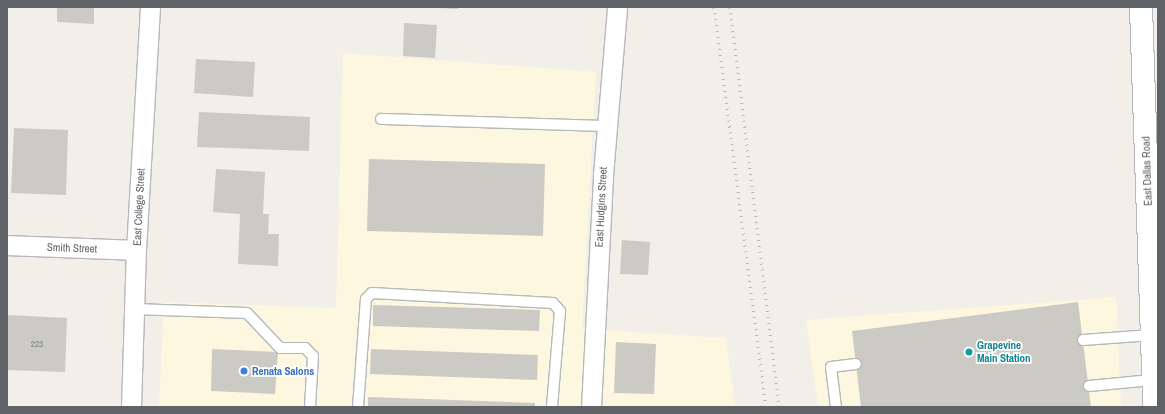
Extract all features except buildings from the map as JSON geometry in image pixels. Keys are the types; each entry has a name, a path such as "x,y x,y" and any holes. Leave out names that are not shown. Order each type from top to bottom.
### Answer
{"main road":[{"name":"East Dallas Road","path":"1141,7 1155,335 1154,407"}],"street":[{"name":"East College Street","path":"131,407 136,250 150,7"},
{"name":"East Hudgins Street","path":"591,407 607,126 617,7"},
{"name":"Smith Street","path":"7,245 136,250"}],"lane":[{"path":"381,119 607,126"},
{"path":"358,407 366,299 372,293 554,303 560,311 552,407"},
{"path":"134,309 247,313 280,348 305,348 313,356 310,407"},
{"path":"1083,340 1155,335"},
{"path":"836,407 831,367 856,364"},
{"path":"1089,386 1155,379"}],"shaded area":[{"path":"343,53 596,72 582,329 726,338 735,407 159,407 164,302 336,308"},
{"name":"Grapevine Main Station","path":"1116,297 1121,407 818,407 806,320"}],"railway":[{"path":"714,7 766,407"},
{"path":"730,7 779,407"}],"place":[{"name":"Grapevine Main Station","path":"969,352"},
{"name":"Renata Salons","path":"244,371"}]}
